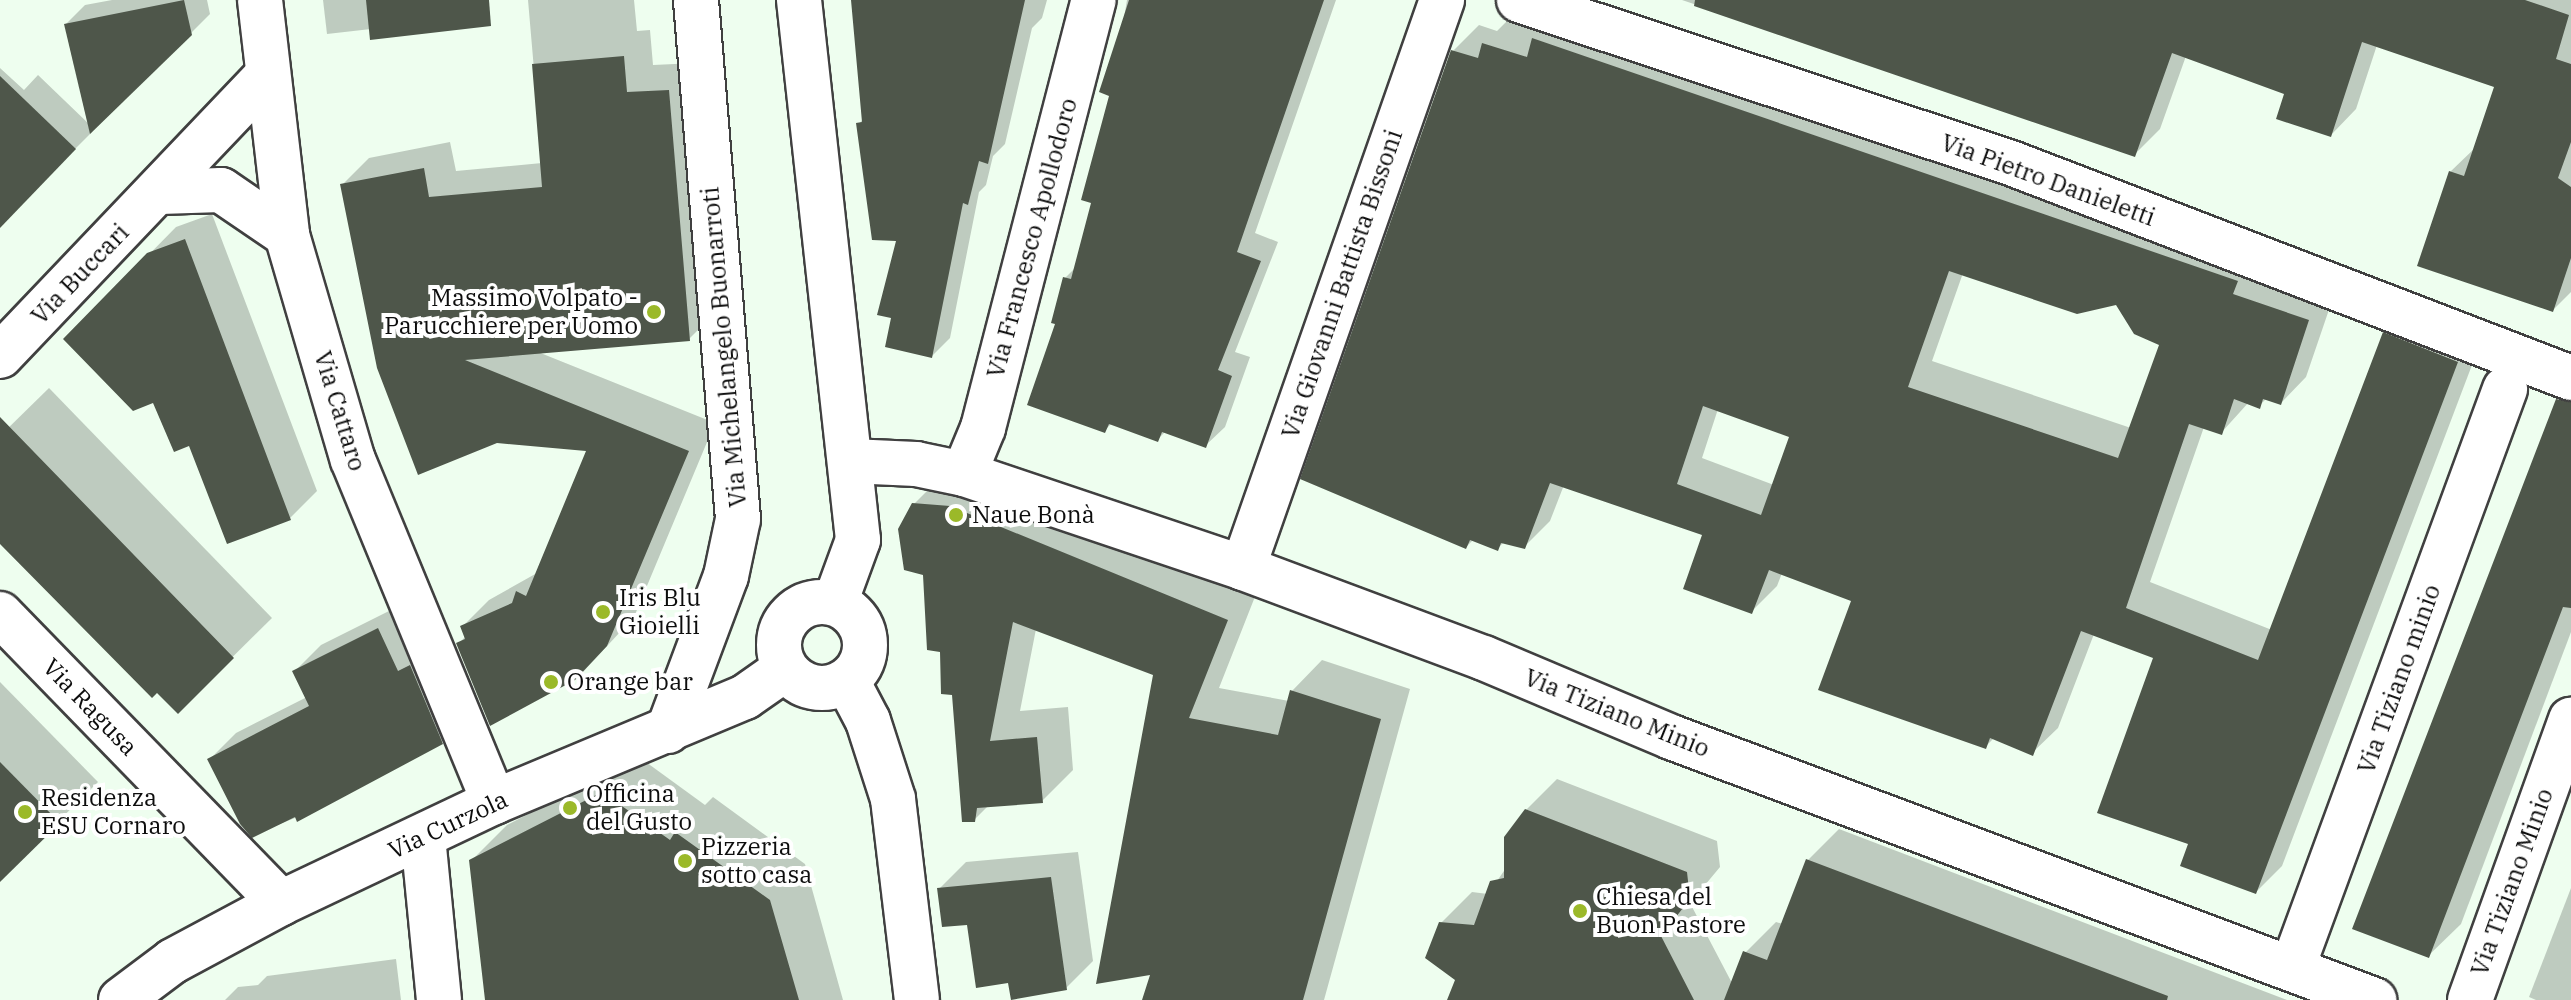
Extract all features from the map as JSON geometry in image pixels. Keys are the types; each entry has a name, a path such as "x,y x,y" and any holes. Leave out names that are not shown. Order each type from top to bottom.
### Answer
{"street":[{"name":"Via Cattaro","path":"260,0 287,235 353,460 494,802"},
{"name":"Via Michelangelo Buonarroti","path":"668,731 726,576 738,519 696,0"},
{"path":"799,0 858,540 835,603"},
{"name":"Via Francesco Apollodoro","path":"964,474 983,428 1094,0"},
{"name":"Via Giovanni Battista Bissoni","path":"1243,568 1442,0"},
{"name":"Via Pietro Danieletti","path":"1519,0 2011,163 2571,378"},
{"name":"Via Buccari","path":"0,356 160,192 268,75"},
{"path":"160,192 221,190 287,235"},
{"name":"Via Tiziano minio","path":"2292,969 2505,389"},
{"name":"Via Tiziano Minio","path":"850,461 916,464 964,474 1243,568 1484,658 1671,737 2374,1000"},
{"path":"835,603 861,623 866,639 862,662 847,681 830,688 812,688 785,669 779,639 783,625 805,605 835,603"},
{"name":"Via Ragusa","path":"0,614 281,903"},
{"name":"Via Curzola","path":"121,1000 173,961 281,903 494,802 745,697 785,669"},
{"path":"847,681 868,721 893,799 917,1000"},
{"name":"Via Tiziano Minio","path":"2470,1000 2571,720"},
{"path":"423,837 439,1000"}],"building":[{"path":"184,0 192,35 90,134 64,24"},
{"path":"366,0 489,0 491,26 370,40"},
{"path":"851,0 1025,0 988,164 979,161 968,205 963,203 932,358 885,347 891,318 877,315 896,241 872,240 856,123 862,122"},
{"path":"1129,0 1324,0 1237,252 1261,261 1218,370 1232,376 1206,448 1162,432 1158,442 1109,424 1105,433 1027,405 1055,324 1051,323 1063,277 1071,279 1091,203 1081,200 1109,96 1099,92"},
{"path":"1695,0 2525,0 2569,15 2556,59 2571,64 2571,142 2558,178 2571,187 2571,258 2553,312 2417,266 2449,171 2464,176 2494,87 2362,42 2331,137 2276,119 2284,94 2172,53 2135,157 1694,6"},
{"path":"1532,38 2238,281 2233,294 2309,320 2281,405 2263,399 2260,409 2234,399 2222,435 2189,424 2126,608 2258,660 2383,332 2458,362 2256,894 2180,866 2188,844 2097,813 2153,658 2081,631 2033,756 1990,738 1986,749 1818,690 1851,601 1769,570 1752,614 1683,589 1702,535 1550,483 1525,549 1501,543 1498,551 1470,540 1466,549 1300,479 1451,50 1478,58 1482,43 1527,57","holes":["1949,271 2077,314 2116,305 2134,334 2159,345 2118,458 1908,387","1703,406 1789,437 1761,515 1677,484"]},
{"path":"624,56 627,92 669,90 690,341 465,360 689,451 607,646 575,680 490,726 456,643 465,639 460,626 512,603 516,591 526,596 586,451 497,443 418,475 377,368 340,184 424,168 429,197 542,187 532,64"},
{"path":"0,76 76,149 0,228"},
{"path":"185,239 291,520 227,544 189,446 174,452 153,403 133,411 63,339 147,253"},
{"path":"2556,399 2571,402 2571,608 2563,607 2429,958 2352,929"},
{"path":"0,417 234,658 178,714 157,693 152,698 0,544"},
{"path":"912,503 950,506 1228,620 1189,718 1278,735 1290,690 1381,719 1303,1000 1142,1000 1150,975 1096,984 1153,675 1013,622 990,741 1037,737 1043,803 977,808 975,822 962,822 952,695 941,694 940,652 927,650 923,575 904,570 898,529"},
{"path":"378,628 398,671 410,665 443,744 297,822 295,817 252,838 240,824 207,759 309,706 292,671"},
{"name":"Residenza ESU Cornaro","path":"0,762 60,823 0,882"},
{"path":"602,792 670,840 675,832 770,900 799,1000 485,1000 469,860"},
{"name":"Chiesa del Buon Pastore","path":"1525,809 1687,872 1690,899 1661,936 1694,1000 1447,1000 1455,980 1425,958 1439,922 1474,925 1490,881 1504,878 1504,837"},
{"path":"1806,859 2168,996 2167,1000 1724,1000 1743,951 1767,960"},
{"path":"1051,877 1067,990 1011,1000 1008,983 976,988 967,925 942,927 937,888"}],"place":[{"name":"Massimo Volpato - Parucchiere per Uomo","path":"654,312"},
{"name":"Naue Bonà","path":"956,515"},
{"name":"Iris Blu Gioielli","path":"603,612"},
{"name":"Orange bar","path":"551,682"},
{"name":"Officina del Gusto","path":"570,808"},
{"name":"Residenza ESU Cornaro","path":"25,812"},
{"name":"Pizzeria sotto casa","path":"685,861"},
{"name":"Chiesa del Buon Pastore","path":"1580,911"}]}
